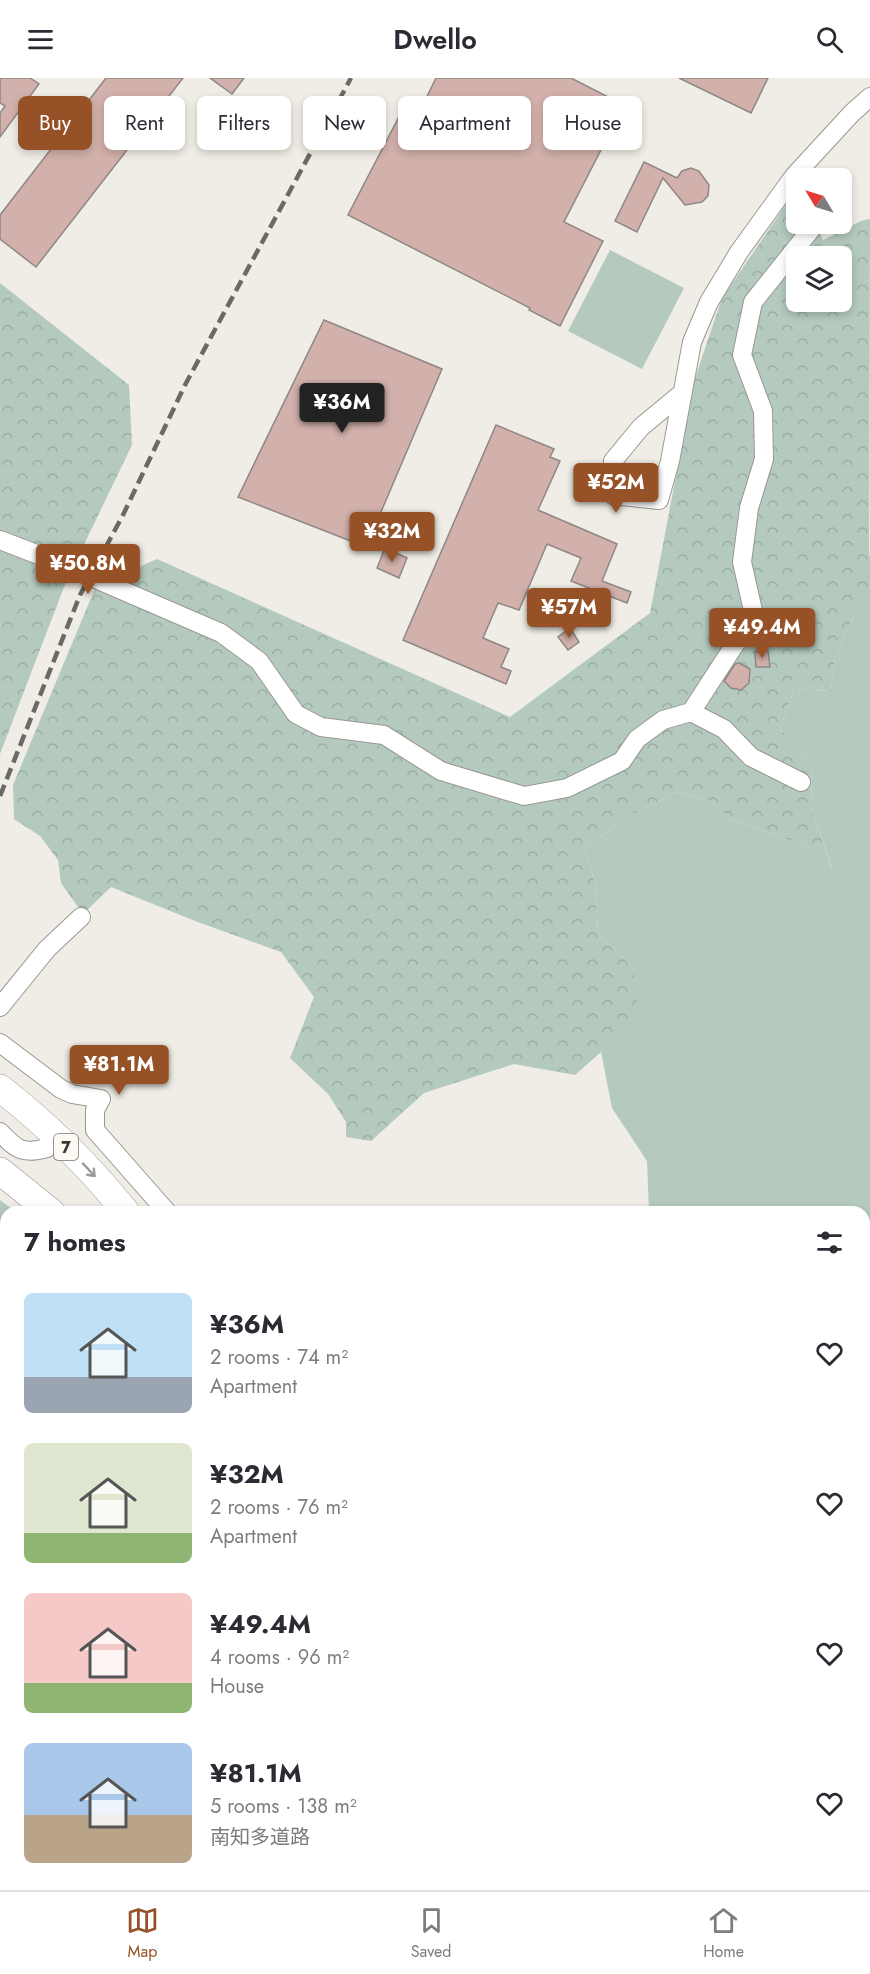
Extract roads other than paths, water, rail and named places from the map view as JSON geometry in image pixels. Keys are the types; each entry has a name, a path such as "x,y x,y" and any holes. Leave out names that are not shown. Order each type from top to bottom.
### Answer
{"highway":[{"name":"7","path":"0,1088 76,1156 121,1206"},
{"path":"0,1171 44,1206"}],"street":[{"path":"804,168 852,113 870,97"},
{"path":"681,394 641,427 613,461 613,495 659,500 670,461 692,342 709,302 739,252 786,190"},
{"path":"0,540 57,562 221,633 259,661 296,714 321,727 384,735 441,771 524,796 567,788 622,760 637,739 663,720 691,712 754,615 742,562 749,508 764,459 763,411 742,355 753,302 807,234"},
{"path":"691,712 724,729 752,757 801,782"},
{"path":"0,1007 46,949 81,916"},
{"path":"0,1043 61,1089 101,1099 88,1134 161,1206"},
{"path":"0,1132 12,1144 26,1152 47,1148"}],"railway":[{"path":"0,796 80,595 123,515 185,385 351,78"}]}
